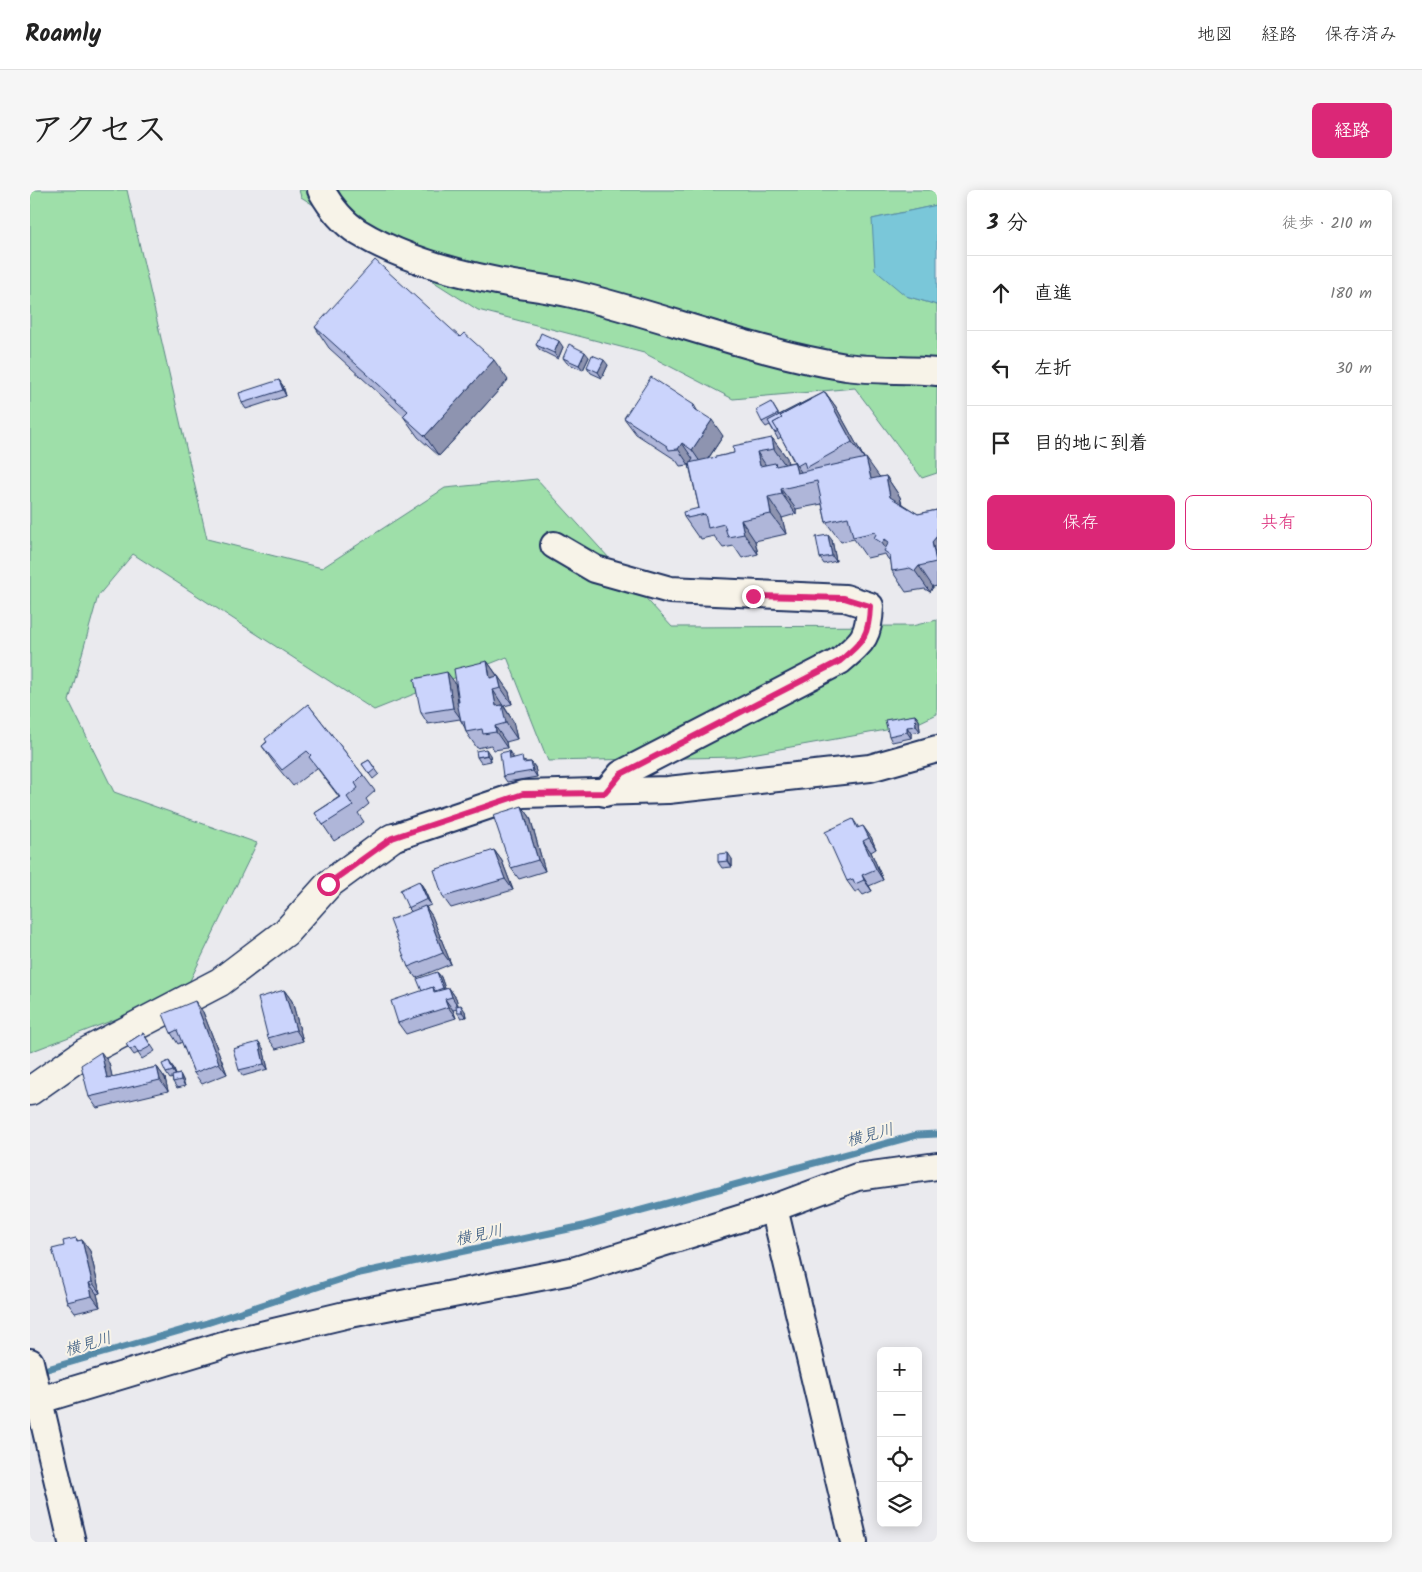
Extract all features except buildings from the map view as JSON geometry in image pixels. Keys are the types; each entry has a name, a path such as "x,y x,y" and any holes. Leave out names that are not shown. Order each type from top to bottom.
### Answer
{"street":[{"path":"321,190 332,209 356,231 386,247 452,270 570,293 654,315 756,348 791,356 848,367 937,372"},
{"path":"554,545 595,569 670,590 844,598 870,606 869,622 862,641 840,661 621,774 605,793"},
{"path":"30,1091 84,1053 220,982 286,932 328,884 392,838 523,794 668,790 870,768 937,748"},
{"path":"34,1401 236,1341 345,1315 576,1270 774,1208 856,1177 937,1166"},
{"path":"774,1208 854,1542"},
{"path":"30,1362 34,1401 72,1542"}],"green space":[{"path":"30,190 127,190 207,539 322,568 445,488 537,479 672,627 912,626 937,620 937,714 914,725 735,757 548,761 507,657 374,710 133,554 98,596 69,701 114,792 257,843 184,993 30,1052"},
{"path":"299,190 937,190 937,205 872,219 906,296 937,305 937,473 922,478 855,388 733,399 644,353 478,310 301,197"}],"water":[{"path":"937,205 937,305 906,296 875,270 872,219"}],"waterway":[{"name":"横見川","path":"37,1372 207,1323 360,1273 583,1226 917,1135 937,1134"}],"route":[{"path":"328,884 392,838 523,794 605,793 621,774 840,661 862,641 869,622 870,606 844,598 753,596"}]}
